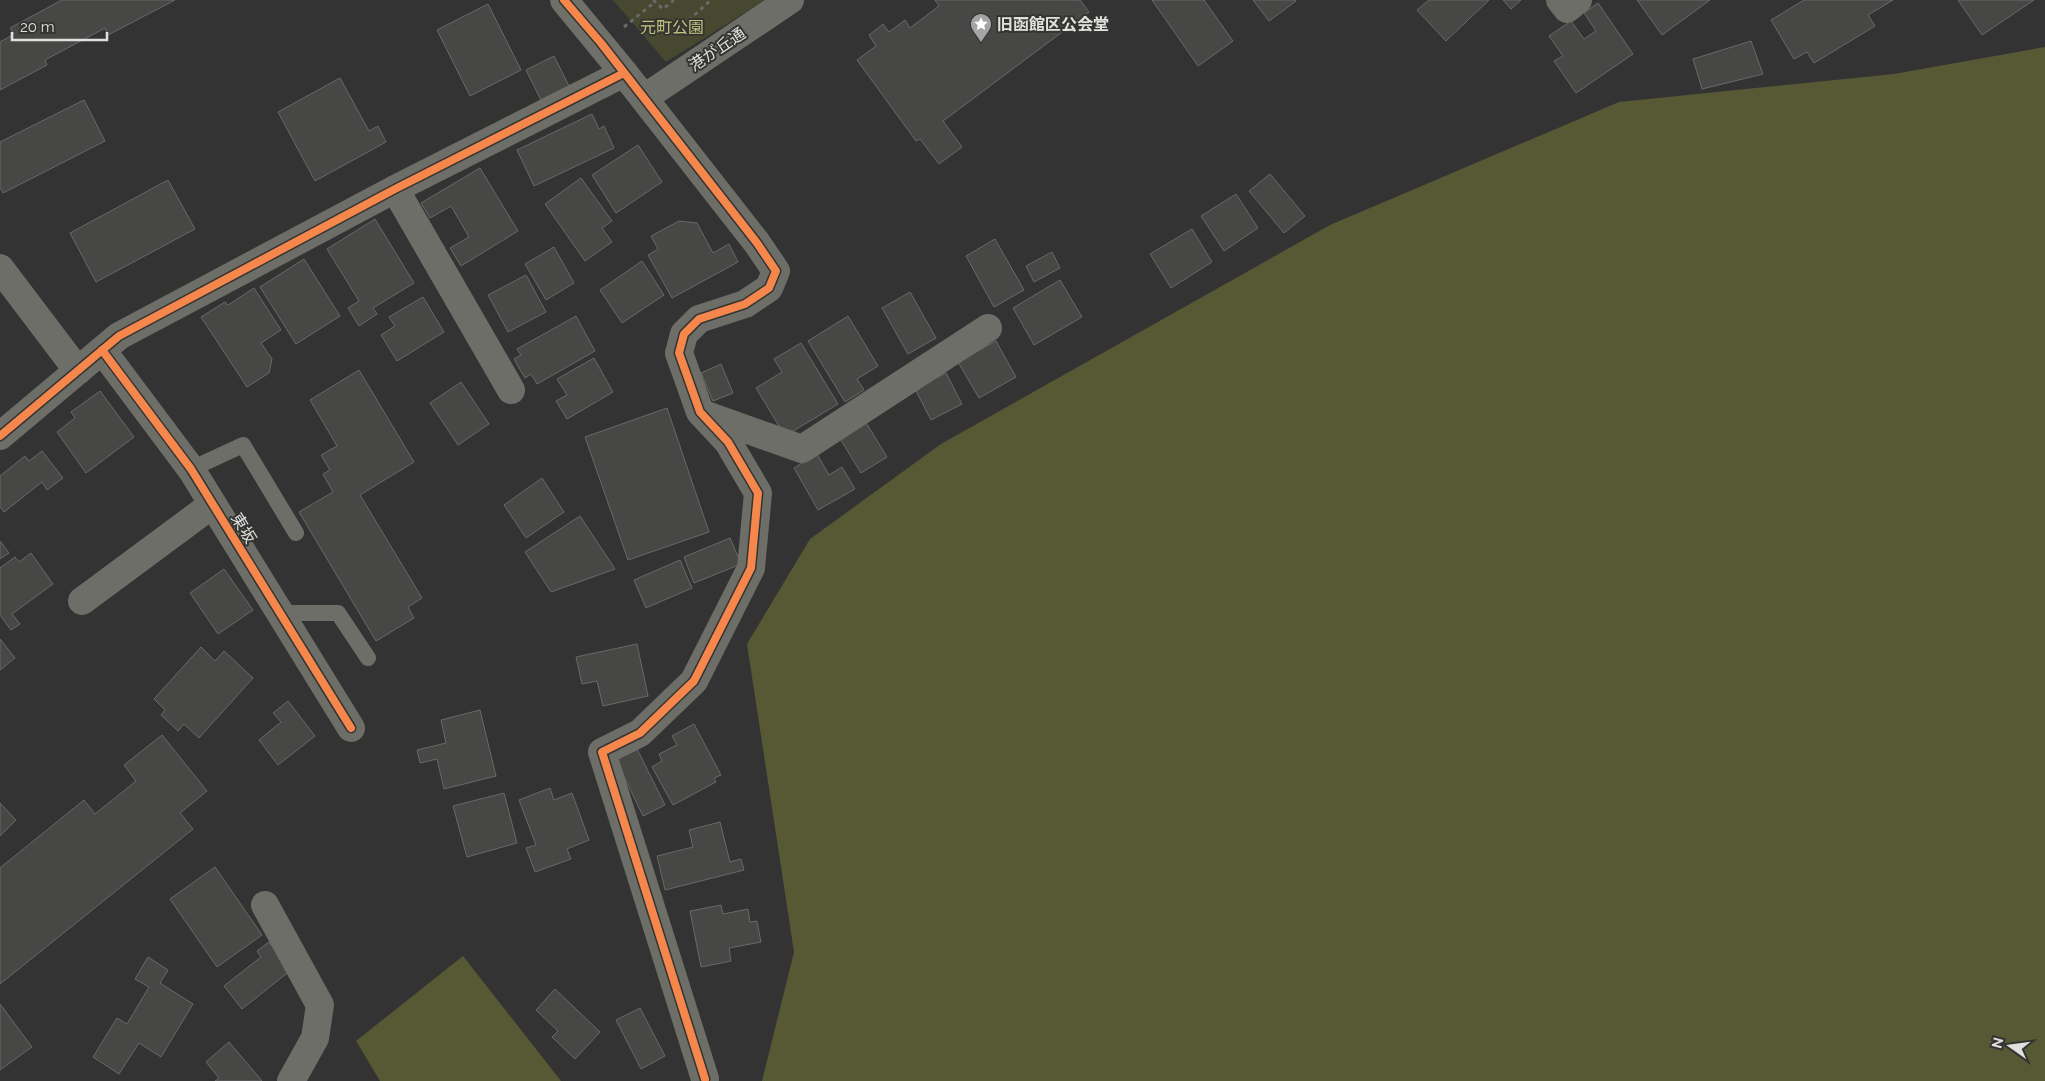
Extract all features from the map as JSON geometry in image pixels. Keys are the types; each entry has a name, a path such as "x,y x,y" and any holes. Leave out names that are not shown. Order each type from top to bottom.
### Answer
{"street":[{"path":"564,0 758,243 776,271 769,288 745,304 699,319 684,334 679,352 700,412 728,442 758,493 751,568 694,681 640,733 602,752 705,1079"},
{"name":"港が丘通","path":"644,98 790,0"},
{"path":"1560,0 1567,9 1578,0"},
{"path":"0,436 119,336 395,189 624,73"},
{"path":"395,189 511,390"},
{"path":"0,268 78,371"},
{"path":"700,412 802,449 988,328"},
{"name":"東坂","path":"102,350 191,469 351,728"},
{"path":"82,601 213,504"},
{"path":"266,905 320,1005 315,1038 291,1081"}],"lane":[{"path":"191,469 243,445 296,533"},
{"path":"280,613 338,613 368,658"}],"path":[{"path":"620,30 654,1 663,9 674,0"},
{"path":"703,23 696,28 690,18 711,0"}],"green space":[{"name":"元町公園","path":"613,0 765,0 666,62"},
{"path":"2045,47 2045,1081 762,1081 794,952 747,644 810,539 941,444 1330,225 1619,102 1894,74"},
{"path":"463,956 561,1081 380,1081 356,1041"}],"building":[{"path":"62,0 175,0 108,35 105,28 45,60 47,65 0,90 0,42 14,34 10,28"},
{"path":"935,0 1080,0 1089,12 943,121 962,147 939,164 920,139 916,141 857,60 876,46 869,35 883,24 889,32 905,20 910,28 939,6"},
{"path":"1152,0 1204,0 1233,41 1198,66"},
{"path":"1253,0 1295,0 1296,1 1269,21"},
{"path":"1429,0 1489,0 1446,41 1417,10"},
{"path":"1503,0 1521,0 1511,9"},
{"path":"1637,0 1710,0 1662,35"},
{"path":"1804,0 1893,0 1868,15 1875,26 1814,63 1807,52 1794,59 1771,20"},
{"path":"1958,0 2034,0 1982,35"},
{"path":"1598,3 1633,54 1576,93 1554,61 1563,56 1549,36 1571,21 1584,39 1596,31 1584,13"},
{"path":"488,4 521,70 470,96 437,30"},
{"path":"1751,41 1763,74 1702,89 1693,59"},
{"path":"554,56 569,86 541,100 526,70"},
{"path":"340,78 369,131 378,126 386,142 315,181 278,112"},
{"path":"84,100 105,141 3,193 0,187 0,142"},
{"path":"592,114 599,129 604,126 614,148 534,186 517,150"},
{"path":"638,145 662,182 616,213 592,175"},
{"path":"480,168 518,231 461,266 450,248 469,237 451,206 430,218 421,203"},
{"path":"1270,174 1305,216 1284,233 1249,191"},
{"path":"581,178 612,221 602,228 612,242 585,261 545,204"},
{"path":"168,180 195,229 96,282 70,233"},
{"path":"1236,194 1258,228 1224,251 1201,216"},
{"path":"375,219 414,283 373,308 377,314 359,326 348,308 359,301 327,249"},
{"path":"679,221 697,223 713,253 729,244 738,262 672,298 648,255 658,249 651,236"},
{"path":"1192,229 1212,262 1171,288 1150,254"},
{"path":"995,239 1024,290 994,307 966,256"},
{"path":"554,247 574,283 546,300 525,264"},
{"path":"1052,252 1060,268 1034,282 1026,266"},
{"path":"304,259 340,316 296,344 260,287"},
{"path":"642,261 664,295 622,323 600,290"},
{"path":"526,275 546,312 508,332 488,295"},
{"path":"1060,280 1082,317 1034,345 1013,308"},
{"path":"254,288 281,330 261,343 272,359 269,373 247,387 201,317 225,302 228,305"},
{"path":"910,292 936,338 908,354 882,308"},
{"path":"423,297 444,332 397,361 381,335 395,326 389,317"},
{"path":"576,316 595,351 537,384 531,374 525,378 514,359 521,355 517,349"},
{"path":"848,316 878,366 857,379 864,390 845,402 808,341"},
{"path":"996,341 1016,377 979,398 958,362"},
{"path":"801,343 838,404 785,436 756,388 782,372 774,359"},
{"path":"594,358 613,392 567,419 556,401 567,395 557,379"},
{"path":"721,364 733,393 713,401 701,373"},
{"path":"359,370 414,462 360,495 422,598 408,607 414,618 376,641 299,512 333,492 323,474 330,470 321,455 337,446 310,400"},
{"path":"946,373 962,404 931,420 915,389"},
{"path":"461,382 489,424 458,445 430,403"},
{"path":"100,391 134,437 86,473 57,432 75,418 71,412"},
{"path":"667,408 709,532 628,560 585,437"},
{"path":"865,421 887,457 861,473 839,437"},
{"path":"42,451 63,478 47,490 42,482 4,512 0,507 0,476 25,456 29,461"},
{"path":"817,454 829,475 842,467 855,489 818,510 794,468"},
{"path":"542,478 564,512 526,538 504,505"},
{"path":"580,516 615,569 551,592 525,552"},
{"path":"730,538 741,564 694,583 684,557"},
{"path":"0,541 9,553 0,559"},
{"path":"31,553 53,584 12,614 20,624 11,630 0,615 0,568 15,557 19,562"},
{"path":"680,560 692,588 646,608 634,580"},
{"path":"224,569 253,610 218,634 190,593"},
{"path":"0,639 15,658 0,670"},
{"path":"637,644 648,696 603,706 597,681 582,684 576,657"},
{"path":"201,647 215,661 224,651 253,678 199,738 184,724 178,731 161,715 165,710 154,699"},
{"path":"288,701 315,736 278,765 259,740 281,722 273,713"},
{"path":"480,710 496,776 444,789 437,759 420,763 417,750 446,743 441,720"},
{"path":"694,724 721,775 714,778 716,782 673,805 652,767 662,761 659,754 677,745 672,736"},
{"path":"162,735 207,791 180,813 193,829 0,984 0,868 84,800 95,814 136,781 124,765"},
{"path":"637,749 665,805 643,816 616,760"},
{"path":"550,788 554,800 572,793 589,840 567,849 571,859 535,872 526,848 536,845 519,800"},
{"path":"504,793 517,843 467,857 453,806"},
{"path":"0,803 16,820 0,836"},
{"path":"720,822 730,862 741,859 744,870 665,890 657,856 693,847 689,830"},
{"path":"215,867 262,935 217,967 170,899"},
{"path":"721,905 723,914 748,909 750,922 757,921 761,942 729,948 731,961 701,967 690,911"},
{"path":"269,942 291,970 242,1009 224,986 261,957 257,951"},
{"path":"148,957 168,970 160,983 193,1004 161,1057 139,1043 119,1074 93,1057 117,1018 127,1024 149,987 135,979"},
{"path":"555,989 600,1032 575,1059 552,1037 558,1031 536,1010"},
{"path":"0,1004 32,1047 0,1070"},
{"path":"640,1008 665,1056 641,1069 616,1020"},
{"path":"229,1042 262,1081 215,1081 219,1078 206,1062"}],"cycle path":[{"path":"564,0 601,43 757,243 776,271 769,288 745,304 699,319 684,334 679,353 700,412 728,442 758,493 751,568 694,681 640,733 602,752 705,1079"},
{"path":"0,436 119,336 395,189 624,73"},
{"path":"102,350 191,469 351,728"}],"place":[{"name":"旧函館区公会堂","path":"981,43"}]}
